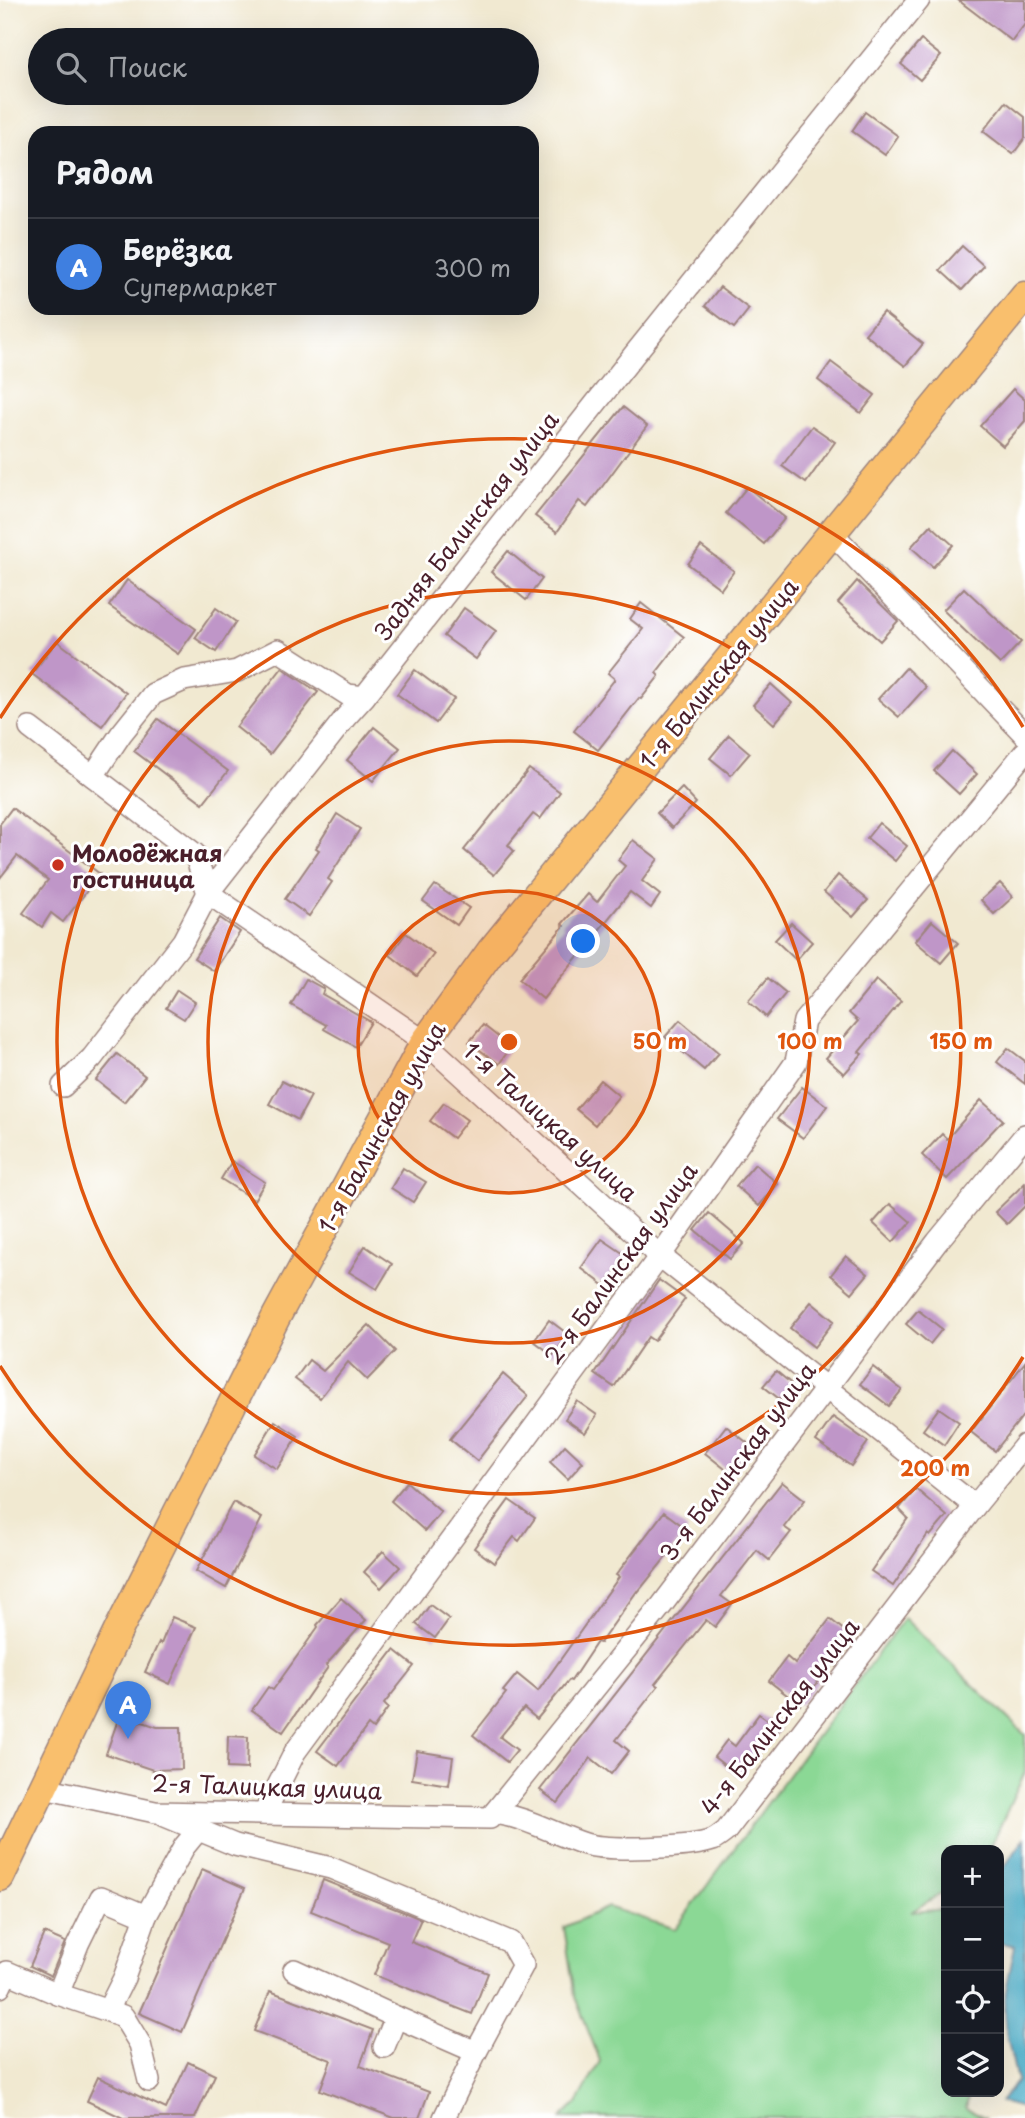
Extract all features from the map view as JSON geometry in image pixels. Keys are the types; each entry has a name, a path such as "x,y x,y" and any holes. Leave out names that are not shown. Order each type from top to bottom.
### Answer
{"main road":[{"name":"1-я Балинская улица","path":"0,1877 120,1627 275,1317 425,1042 491,951 1025,296"}],"street":[{"name":"Задняя Балинская улица","path":"63,1086 92,1058 183,941 208,893 345,718 919,0"},
{"path":"832,533 1025,735"},
{"path":"93,776 121,734 153,694 184,680 237,671 278,650 348,695 364,697"},
{"path":"30,728 195,854 208,893"},
{"name":"2-я Балинская улица","path":"264,1814 295,1752 660,1256 796,1062 804,1021 1025,752"},
{"name":"1-я Талицкая улица","path":"208,893 425,1042 660,1256 975,1506"},
{"name":"3-я Балинская улица","path":"492,1815 662,1605 937,1242 1025,1135"},
{"name":"4-я Балинская улица","path":"492,1815 510,1815 588,1845 685,1846 713,1840 726,1831 975,1506 1025,1445"},
{"name":"2-я Талицкая улица","path":"44,1788 155,1812 492,1815"},
{"path":"155,1812 234,1845 331,1868 510,1942 523,1965 444,2118"},
{"path":"108,2010 124,1978 146,1916 177,1859 198,1830"},
{"path":"58,1994 101,1897 146,1916"},
{"path":"294,1970 476,2052"},
{"path":"0,1987 7,1972 58,1994 123,2016 140,2044 149,2081"},
{"path":"384,2047 396,2017"}],"green space":[{"path":"904,1618 1025,1735 1025,1772 991,1845 941,1845 941,1893 911,1912 941,1909 941,2097 968,2097 966,2109 986,2118 561,2118 578,2102 600,2061 575,1997 564,1927 608,1907 675,1929"}],"water":[{"path":"1025,1838 1025,2109 1000,2102 1017,2081 1007,2036 1004,2000 1015,1945 1004,1944 1004,1867"}],"building":[{"path":"958,0 1025,0 1025,24 1012,41"},
{"path":"921,40 941,56 920,80 901,64"},
{"path":"1006,102 1025,117 1025,138 1013,154 983,131"},
{"path":"865,112 898,136 885,155 852,131"},
{"path":"962,246 984,266 962,290 940,270"},
{"path":"720,287 749,309 734,328 705,306"},
{"path":"883,312 923,344 905,366 865,334"},
{"path":"831,362 875,395 861,413 818,380"},
{"path":"1013,389 1025,400 1025,421 1003,446 980,426"},
{"path":"623,407 647,426 587,507 579,501 557,532 535,516"},
{"path":"812,426 835,442 806,483 782,466"},
{"path":"747,487 785,518 764,544 726,513"},
{"path":"931,525 953,545 933,567 911,547"},
{"path":"701,546 734,571 721,589 688,564"},
{"path":"508,551 542,579 526,600 491,572"},
{"path":"127,580 196,629 178,654 109,606"},
{"path":"857,581 898,621 880,641 838,603"},
{"path":"964,588 1021,642 1000,664 943,610"},
{"path":"641,603 684,637 656,673 659,676 598,750 574,731 615,679 608,673 643,629 630,619"},
{"path":"216,608 236,622 216,652 195,638"},
{"path":"464,608 496,631 476,659 444,636"},
{"path":"57,641 126,693 102,726 32,674"},
{"path":"282,668 318,692 270,754 236,727"},
{"path":"906,668 926,687 899,717 878,699"},
{"path":"415,670 454,699 436,723 397,694"},
{"path":"771,684 792,703 774,724 753,705"},
{"path":"158,719 228,771 203,803 134,751"},
{"path":"374,727 400,748 373,781 347,760"},
{"path":"729,735 750,753 731,775 710,758"},
{"path":"952,751 977,774 959,794 934,771"},
{"path":"529,769 560,792 540,819 533,814 508,845 514,851 494,875 464,850"},
{"path":"682,788 696,803 672,828 657,813"},
{"name":"Молодёжная гостиница","path":"12,808 100,874 63,922 51,913 42,927 23,913 48,880 17,856 0,878 0,824"},
{"path":"337,814 360,829 328,879 332,882 309,916 285,899 319,850 316,848"},
{"path":"879,823 907,846 895,861 867,838"},
{"path":"633,840 658,859 642,881 660,895 651,908 630,892 543,999 519,979 588,894 597,902 625,866 618,860"},
{"path":"838,875 868,900 853,917 824,892"},
{"path":"1000,883 1013,897 994,914 981,900"},
{"path":"435,885 469,908 457,925 423,901"},
{"path":"220,918 240,932 214,971 194,958"},
{"path":"932,921 958,943 941,963 915,941"},
{"path":"791,923 812,942 796,960 775,940"},
{"path":"406,933 434,954 417,976 390,955"},
{"path":"768,978 786,993 766,1017 748,1001"},
{"path":"306,979 324,989 322,994 371,1022 356,1047 324,1029 326,1025 291,1005"},
{"path":"876,980 901,1001 844,1074 826,1058 858,1021 849,1013"},
{"path":"177,990 195,1002 184,1019 166,1008"},
{"path":"680,1020 719,1053 704,1070 665,1037"},
{"path":"483,1025 511,1047 499,1064 469,1042"},
{"path":"1008,1048 1025,1061 1025,1084 997,1062"},
{"path":"117,1054 145,1076 124,1102 96,1080"},
{"path":"600,1080 619,1096 595,1125 576,1109"},
{"path":"282,1081 311,1096 298,1120 269,1104"},
{"path":"802,1087 827,1106 803,1138 777,1119"},
{"path":"981,1100 1003,1120 947,1179 922,1155 942,1134 947,1139"},
{"path":"444,1103 467,1120 453,1138 430,1121"},
{"path":"232,1161 265,1182 254,1200 221,1179"},
{"path":"755,1164 778,1184 759,1206 736,1186"},
{"path":"403,1168 426,1182 413,1202 391,1188"},
{"path":"1025,1183 1025,1206 1007,1224 995,1212"},
{"path":"890,1204 911,1222 893,1242 873,1223"},
{"path":"709,1213 744,1243 730,1259 695,1230"},
{"path":"602,1239 627,1256 605,1286 581,1268"},
{"path":"365,1246 392,1264 377,1289 349,1272"},
{"path":"846,1256 868,1274 852,1293 831,1275"},
{"path":"659,1280 685,1299 654,1341 648,1337 614,1387 595,1374"},
{"path":"811,1302 834,1321 814,1347 790,1328"},
{"path":"918,1310 942,1329 930,1344 906,1324"},
{"path":"549,1320 569,1335 553,1355 534,1341"},
{"path":"369,1325 395,1351 367,1380 348,1362 320,1398 295,1379 309,1360 323,1371"},
{"path":"1025,1362 1025,1413 995,1451 971,1432"},
{"path":"873,1367 902,1390 889,1406 860,1384"},
{"path":"776,1371 794,1386 782,1401 763,1386"},
{"path":"503,1374 528,1396 477,1461 450,1439"},
{"path":"577,1401 597,1415 585,1433 565,1419"},
{"path":"939,1408 959,1422 944,1445 923,1430"},
{"path":"833,1417 868,1442 851,1466 816,1441"},
{"path":"275,1421 298,1436 277,1469 254,1455"},
{"path":"726,1426 750,1445 729,1472 705,1453"},
{"path":"565,1445 583,1462 568,1479 550,1462"},
{"path":"407,1482 441,1512 425,1531 391,1501"},
{"path":"782,1482 805,1500 784,1527 791,1532 769,1560 757,1550 721,1596 732,1604 715,1627 706,1620 655,1684 658,1686 616,1740 629,1751 611,1774 591,1758 558,1803 540,1790"},
{"path":"916,1489 947,1516 930,1536 928,1534 893,1586 871,1571 908,1518 899,1509"},
{"path":"509,1500 535,1518 519,1541 514,1537 494,1563 474,1548"},
{"path":"233,1502 262,1518 226,1588 196,1571"},
{"path":"664,1512 688,1530 637,1591 600,1643 597,1642 571,1681 569,1680 537,1719 524,1708 500,1737 517,1750 507,1762 473,1735 506,1693 503,1691 517,1674 538,1691 619,1577 616,1575"},
{"path":"383,1551 400,1567 381,1588 364,1572"},
{"path":"341,1598 366,1620 326,1665 328,1667 283,1732 252,1710 268,1687 273,1690 317,1625"},
{"path":"430,1605 449,1619 435,1638 416,1624"},
{"path":"172,1617 196,1627 170,1684 145,1672"},
{"path":"830,1619 850,1635 800,1705 769,1681 787,1657 795,1664"},
{"path":"394,1650 414,1666 384,1704 388,1708 373,1729 368,1725 338,1766 317,1751"},
{"path":"120,1714 157,1727 181,1727 182,1769 153,1770 106,1754"},
{"path":"759,1714 780,1729 738,1776 714,1757 727,1740 735,1746"},
{"path":"228,1736 248,1737 247,1769 227,1768"},
{"path":"417,1751 453,1757 449,1785 412,1779"},
{"path":"202,1869 245,1888 182,2032 139,2013"},
{"path":"323,1880 421,1919 411,1942 488,1973 472,2014 374,1975 388,1942 311,1911"},
{"path":"44,1933 65,1942 51,1976 30,1966"},
{"path":"270,1991 373,2030 360,2066 429,2092 419,2118 394,2118 320,2090 331,2060 254,2031"},
{"path":"188,2062 215,2075 195,2118 123,2118 87,2101 98,2077 166,2109"}],"place":[{"name":"Молодёжная гостиница","path":"58,865"},
{"name":"Берёзка","path":"128,1739"}]}
